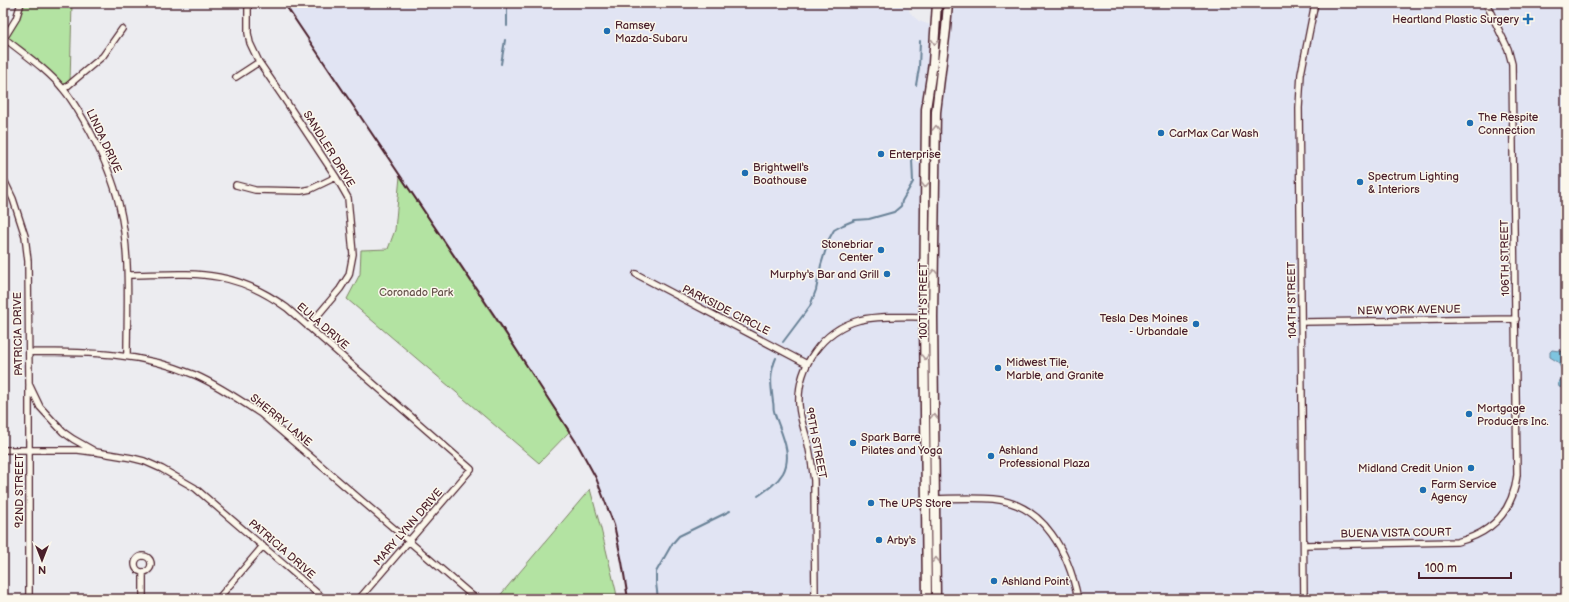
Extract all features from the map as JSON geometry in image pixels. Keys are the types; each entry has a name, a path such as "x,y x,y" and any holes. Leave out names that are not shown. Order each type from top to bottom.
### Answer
{"main road":[{"name":"100TH STREET","path":"927,599 924,317 926,109 933,63 937,3"},
{"name":"100TH STREET","path":"936,599 933,317 936,112 948,3"}],"street":[{"path":"4,39 16,20 21,3"},
{"name":"SANDLER DRIVE","path":"248,3 248,33 250,43 259,62 283,96 348,198 353,254 352,265 344,284 308,327"},
{"name":"104TH STREET","path":"1304,599 1299,108 1301,74 1315,3"},
{"name":"106TH STREET","path":"1486,3 1508,49 1512,64 1517,475 1512,497 1507,510 1503,515"},
{"path":"64,89 103,56 122,29"},
{"name":"LINDA DRIVE","path":"4,39 44,70 64,89 80,112 99,148 110,176 119,204 124,232 128,275 127,356"},
{"path":"236,77 259,62"},
{"path":"236,185 256,190 301,191 311,189 336,177"},
{"name":"PATRICIA DRIVE","path":"3,178 14,199 25,236 28,261 29,384 40,407 53,423 73,439 96,452 144,461 179,478 195,488 324,599"},
{"name":"EULA DRIVE","path":"128,275 199,274 230,279 250,286 274,298 471,469"},
{"name":"PARKSIDE CIRCLE","path":"636,274 808,364"},
{"name":"99TH STREET","path":"815,599 814,480 812,462 799,407 800,384 808,364 822,343 830,335 849,324 875,318 933,317"},
{"name":"NEW YORK AVENUE","path":"1302,322 1516,319"},
{"name":"SHERRY LANE","path":"29,352 97,352 127,356 163,364 194,375 226,391 261,414 476,599"},
{"name":"92ND STREET","path":"29,384 29,599"},
{"path":"3,450 78,450 96,452"},
{"name":"MARY LYNN DRIVE","path":"359,599 471,469"},
{"path":"926,499 994,499 1016,505 1036,516 1051,531 1058,542 1074,582 1078,599"},
{"name":"BUENA VISTA COURT","path":"1304,544 1457,542 1484,532 1503,515"},
{"path":"218,599 263,546"},
{"path":"143,572 143,599"}],"shaded area":[{"path":"284,3 908,3 909,11 914,17 919,21 936,27 926,109 927,599 628,599 614,525 596,478 578,444 496,318"},
{"path":"948,3 1566,3 1566,599 936,599 936,112"}],"green space":[{"path":"21,3 72,3 70,83 64,89 4,38"},
{"name":"Coronado Park","path":"400,176 570,431 539,463 347,299 360,274 361,250 388,249 395,230"},
{"path":"590,489 617,599 497,599"}],"water":[{"path":"1552,350 1566,352 1566,388 1559,387 1558,383 1563,377 1558,362 1550,357 1550,352"}],"waterway":[{"path":"507,3 507,26"},
{"path":"501,64 505,40"},
{"path":"916,85 919,68 920,41"},
{"path":"783,342 810,306 816,290 821,265 829,239 834,230 855,220 869,219 894,212 901,206 902,201 913,182 912,159"},
{"path":"758,496 778,480 783,473 787,458 773,404 771,374 776,358"},
{"path":"658,599 656,572 672,544 679,536 730,511"}],"railway":[{"path":"284,3 496,318 578,445 596,478 614,525 628,599"}],"place":[{"name":"Heartland Plastic Surgery","path":"1528,19"},
{"name":"Ramsey Mazda-Subaru","path":"607,31"},
{"name":"The Respite Connection","path":"1470,123"},
{"name":"CarMax Car Wash","path":"1161,133"},
{"name":"Enterprise","path":"881,154"},
{"name":"Brightwell's Boathouse","path":"745,173"},
{"name":"Spectrum Lighting & Interiors","path":"1360,182"},
{"name":"Stonebriar Center","path":"881,250"},
{"name":"Murphy's Bar and Grill","path":"887,274"},
{"name":"Tesla Des Moines - Urbandale","path":"1196,324"},
{"name":"Midwest Tile, Marble, and Granite","path":"998,368"},
{"name":"Mortgage Producers Inc.","path":"1469,414"},
{"name":"Spark Barre Pilates and Yoga","path":"853,443"},
{"name":"Ashland Professional Plaza","path":"991,456"},
{"name":"Midland Credit Union","path":"1471,468"},
{"name":"Farm Service Agency","path":"1423,490"},
{"name":"The UPS Store","path":"871,503"},
{"name":"Arby's","path":"879,540"},
{"name":"Ashland Point","path":"994,581"}]}
